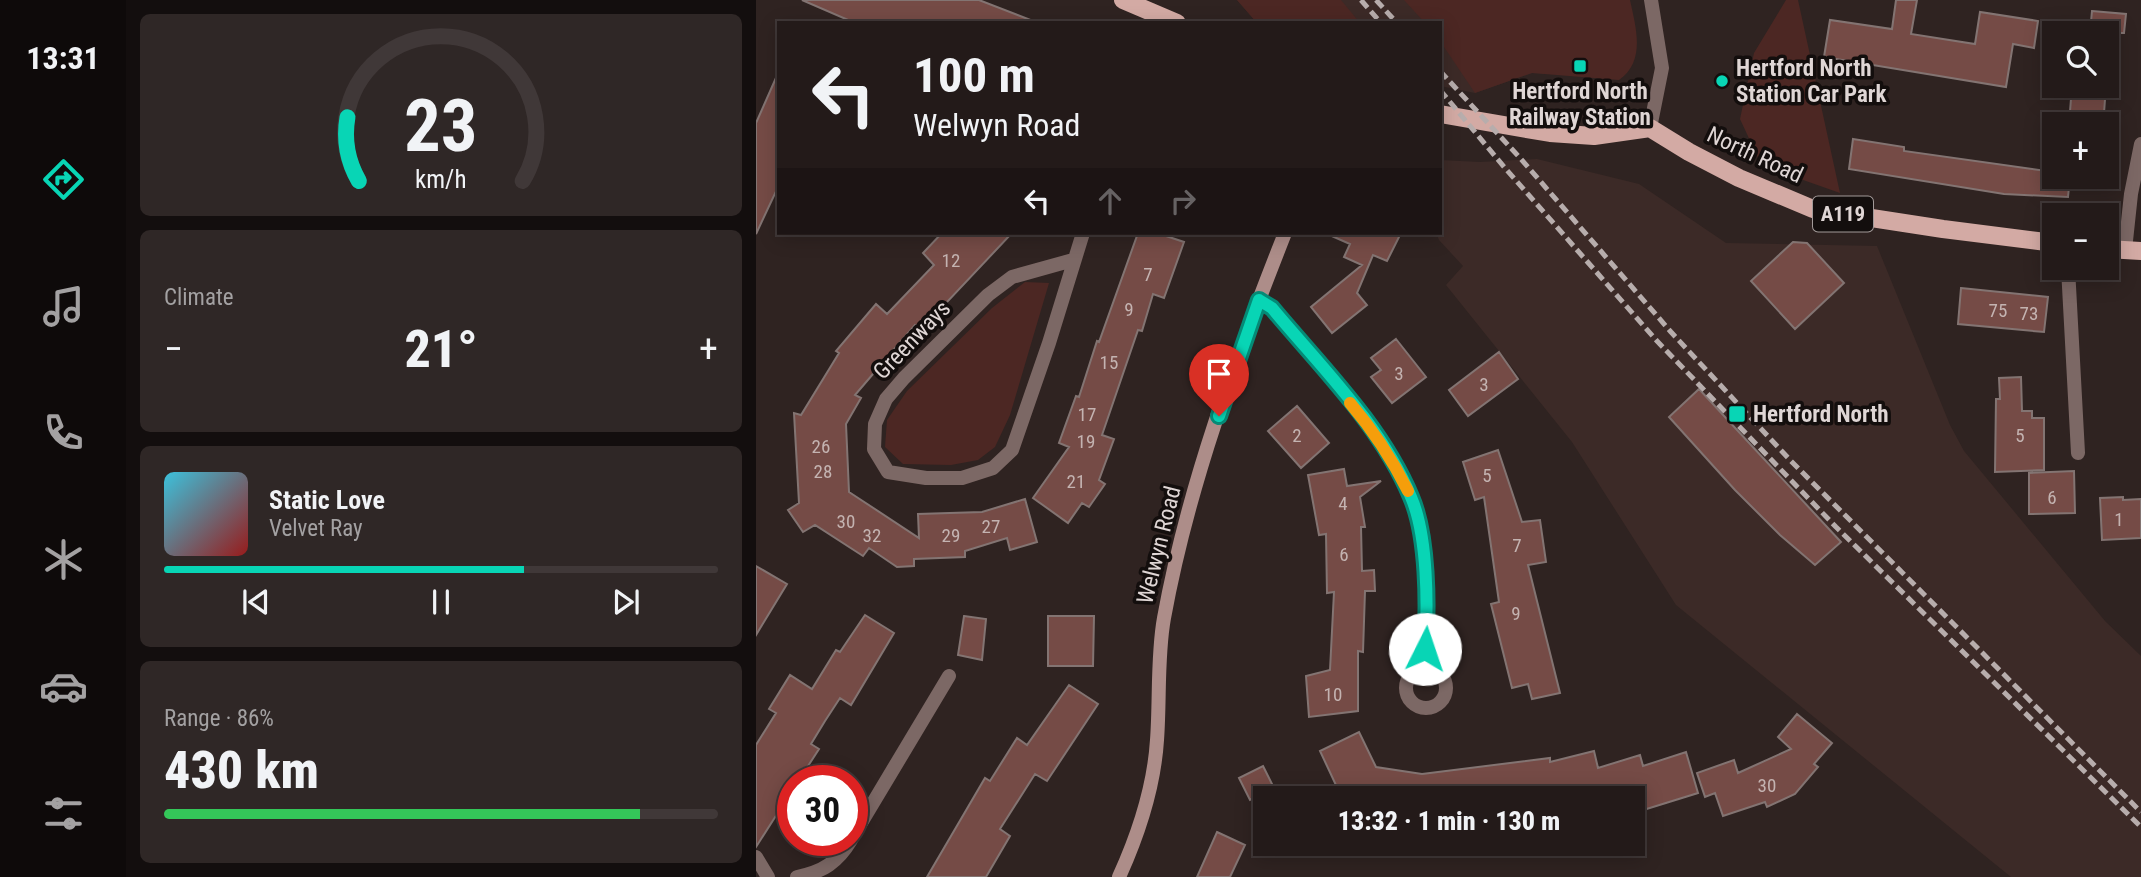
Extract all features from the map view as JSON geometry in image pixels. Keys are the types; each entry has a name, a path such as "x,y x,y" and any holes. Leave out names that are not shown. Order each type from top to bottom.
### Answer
{"main road":[{"path":"1123,0 1166,20"},
{"path":"1442,114 1550,133 1594,136 1650,128"},
{"name":"North Road","path":"1650,128 1739,178 1814,209 2042,241"},
{"name":"Welwyn Road","path":"1119,877 1135,842 1148,799 1157,743 1163,622 1183,531 1211,440 1284,235"}],"street":[{"path":"1650,128 1661,68 1651,0"},
{"path":"2124,250 2130,194 2141,144"},
{"name":"Greenways","path":"1073,260 1012,277 934,346 904,378 886,399 875,424 874,449 888,472 926,478 962,478 993,468 1012,450 1082,235"},
{"path":"2069,280 2078,453"},
{"path":"1259,300 1272,308 1369,425 1412,499 1420,536 1428,612 1424,668"},
{"path":"868,812 949,676"},
{"path":"797,877 816,873 834,864 840,856"},
{"path":"756,857 768,877"}],"shaded area":[{"path":"1237,0 1524,0 1549,74 1532,73 1475,93 1442,86 1442,21 1255,21"},
{"path":"1237,0 1341,0 1358,21 1255,21"},
{"path":"1404,0 1630,0 1636,33 1636,54 1633,63 1619,80 1532,73 1475,93 1442,44 1442,21 1423,21"},
{"path":"1786,0 1798,0 1840,193 1760,162 1740,119 1754,53"},
{"path":"1537,159 1639,184 1726,243 1877,246 1950,425 1964,451 2105,621 2141,656 2141,877 2011,877 1676,605 1572,442 1446,285 1463,266 1437,235 1442,235 1442,160 1480,162"},
{"path":"1025,282 1049,283 1010,415 995,447 978,460 951,465 903,464 885,447 887,420 907,391 992,308"}],"building":[{"path":"802,0 979,0 1033,21 850,21"},
{"path":"1896,0 1917,0 1911,34 1975,44 1980,12 2038,21 2034,48 2013,44 2006,87 1824,57 1830,20 1892,29"},
{"path":"2092,11 2126,14 2124,33 2119,33 2119,21 2091,21"},
{"path":"777,76 777,189 756,234 756,123"},
{"path":"2071,98 2105,98 2104,112 2070,112"},
{"path":"1853,139 1904,147 1904,151 2042,170 2042,189 2069,189 2068,197 2004,194 1849,169"},
{"path":"940,235 1010,235 932,318 928,315 915,325 855,395 861,398 846,424 849,492 919,538 918,514 982,512 1025,499 1037,542 1010,550 1007,538 965,551 965,557 914,559 914,566 897,567 869,548 863,556 815,525 803,532 788,510 799,503 794,413 801,415 839,353 836,351 876,304 887,314 934,265 923,253"},
{"path":"1137,235 1163,235 1184,242 1164,298 1153,294 1142,331 1138,330 1102,435 1114,439 1099,480 1105,484 1089,507 1082,503 1068,523 1033,498 1069,447 1059,443 1076,396 1079,397 1097,341 1099,342"},
{"path":"1330,235 1400,235 1387,261 1373,255 1357,293 1367,305 1332,333 1311,307 1362,265 1344,257 1350,244"},
{"path":"1793,242 1807,243 1844,283 1795,329 1751,281"},
{"path":"1961,288 2048,297 2044,332 1958,324"},
{"path":"1396,339 1426,377 1392,403 1371,377 1381,370 1371,358"},
{"path":"1499,352 1518,379 1468,416 1449,390"},
{"path":"2021,377 2022,411 2032,411 2032,418 2044,418 2044,470 1995,472 1996,399 2000,399 1999,378"},
{"path":"1699,389 1841,542 1815,565 1735,490 1669,417"},
{"path":"1297,406 1329,443 1301,468 1268,431"},
{"path":"1498,450 1522,522 1540,520 1546,562 1528,565 1560,693 1532,699 1528,684 1512,688 1491,604 1499,602 1484,497 1475,500 1463,462"},
{"path":"1344,469 1347,486 1381,481 1360,497 1365,527 1361,527 1362,571 1374,570 1375,591 1365,591 1363,652 1358,651 1358,711 1309,717 1306,676 1330,670 1334,592 1327,593 1326,534 1319,535 1308,475"},
{"path":"2074,471 2075,513 2029,514 2029,473"},
{"path":"2123,497 2123,500 2141,499 2141,538 2102,540 2100,498"},
{"path":"756,566 787,584 756,635"},
{"path":"865,615 894,633 851,705 840,698 825,721 811,744 819,749 809,765 777,765 777,814 756,847 756,745 776,713 769,709 790,675 812,689 836,650 840,652"},
{"path":"964,616 986,619 982,660 958,655"},
{"path":"1048,616 1094,616 1093,666 1048,666"},
{"path":"1069,685 1098,704 1047,781 1035,774 1000,829 1010,836 986,877 927,877 985,778 990,781 1017,738 1027,745"},
{"path":"1797,714 1832,743 1814,764 1818,767 1795,794 1767,807 1765,802 1723,816 1715,793 1705,797 1697,773 1734,760 1738,773 1791,749 1778,737"},
{"path":"1359,732 1376,767 1422,774 1550,758 1550,762 1594,751 1598,768 1640,755 1643,766 1686,752 1698,793 1645,810 1645,786 1336,786 1320,751"},
{"path":"1263,766 1273,786 1253,786 1253,798 1250,800 1239,778"},
{"path":"1217,832 1245,845 1230,877 1197,877"}],"railway":[{"path":"1361,0 1379,21"},
{"path":"1376,0 1395,21"},
{"path":"1442,73 1521,159 1671,332 1790,460 2141,812"},
{"path":"1442,92 1657,341 1836,527 2141,827"}],"slow traffic":[{"path":"1350,403 1369,425 1408,491"}],"place":[{"name":"Hertford North Railway Station","path":"1580,66"},
{"name":"Hertford North Station Car Park","path":"1722,81"},
{"name":"Hertford North","path":"1737,414"}],"route":[{"path":"1219,416 1259,300 1272,308 1369,425 1412,499 1420,536 1428,612 1425,649"}]}
